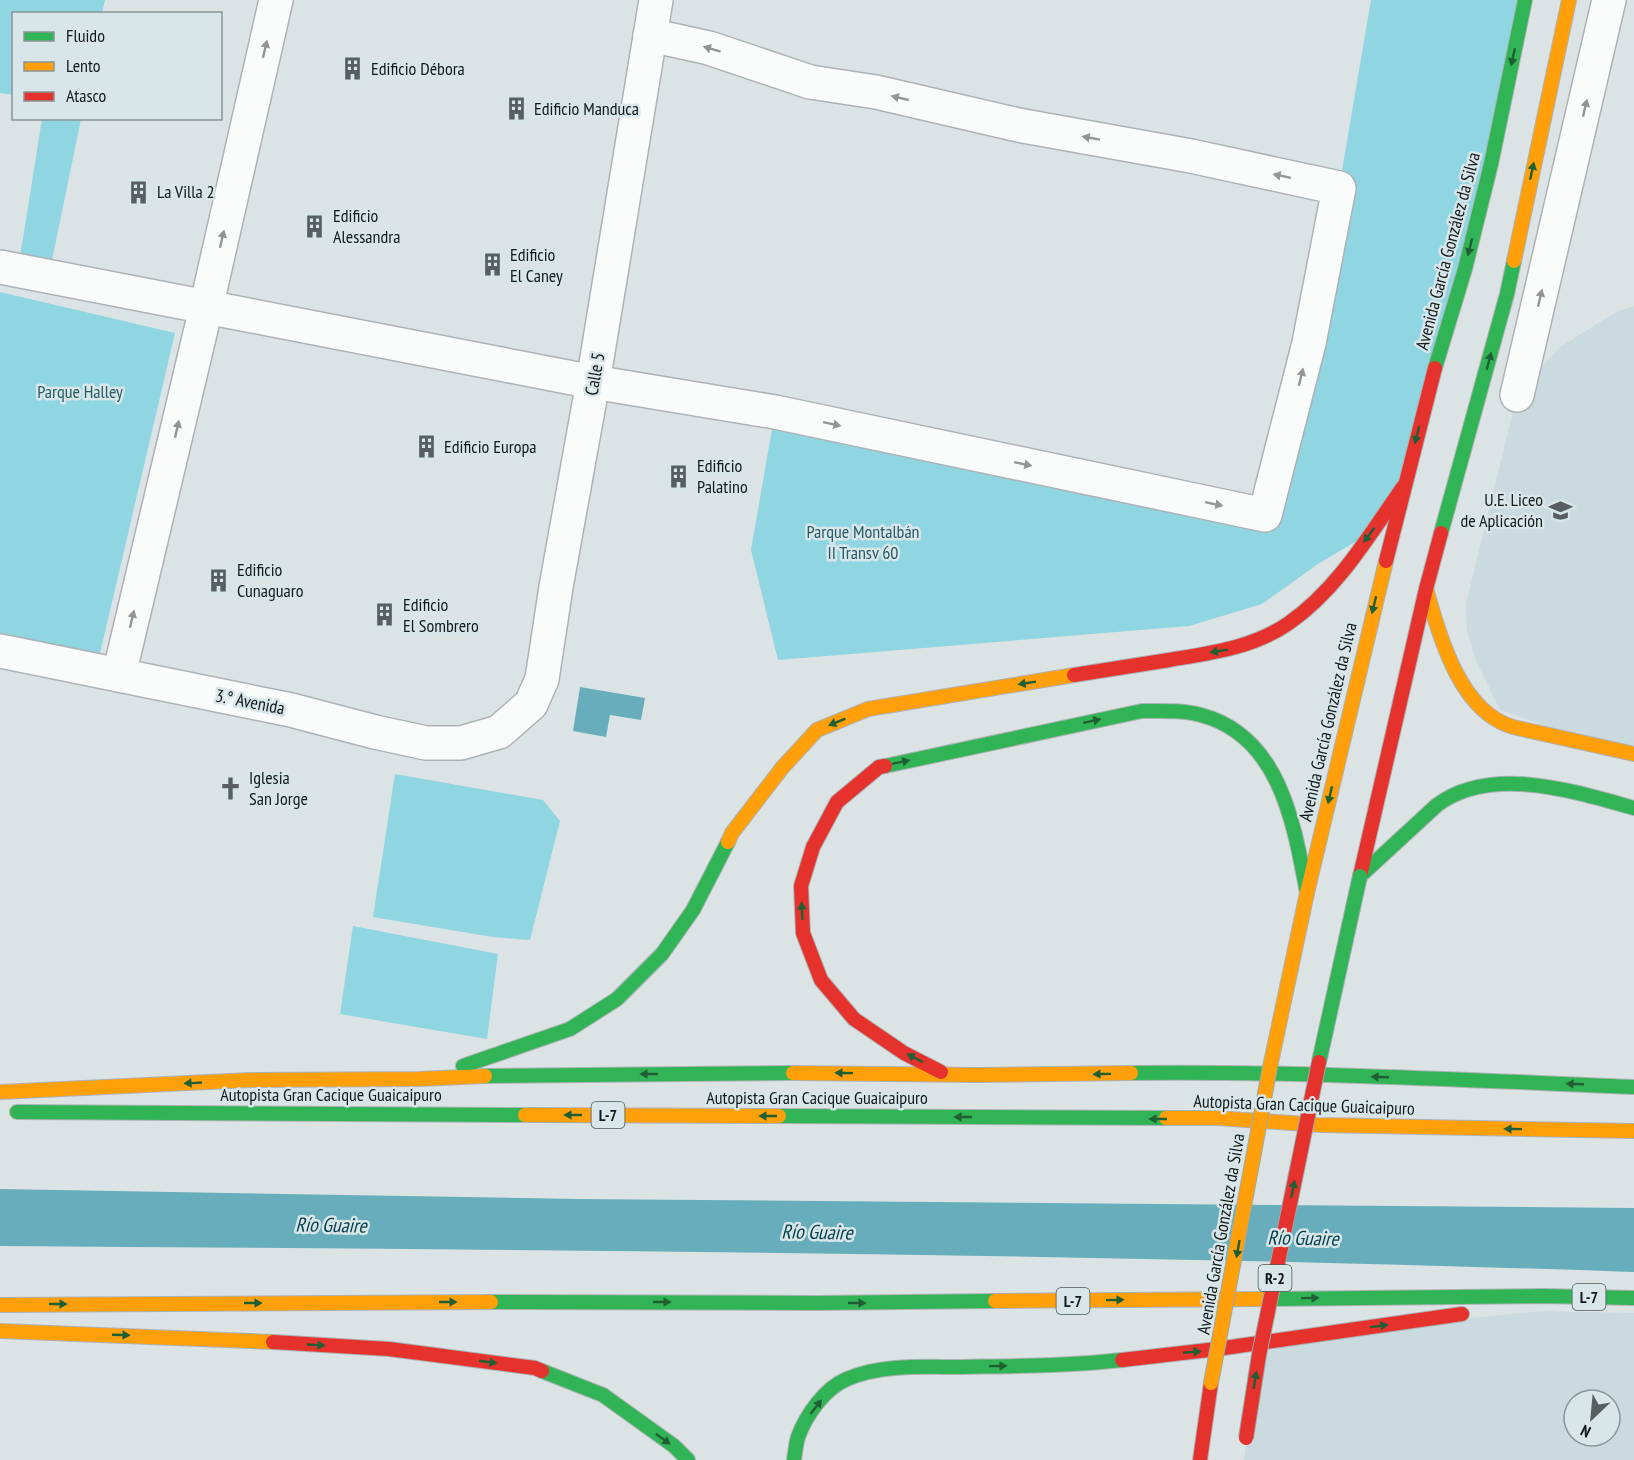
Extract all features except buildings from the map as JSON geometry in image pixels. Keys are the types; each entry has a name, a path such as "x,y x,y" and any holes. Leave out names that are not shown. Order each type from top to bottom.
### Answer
{"main road":[{"name":"Avenida García González da Silva","path":"1200,1460 1203,1432 1270,1067 1307,893 1403,487 1436,363 1465,269 1491,164 1525,0"},
{"name":"R-2","path":"1246,1443 1259,1355 1306,1118 1360,876 1426,589 1507,294 1569,0"},
{"path":"419,1079 570,1029 617,999 662,954 693,910 732,833 782,768 817,730 868,709 1230,650 1270,634 1304,611 1344,569 1403,487"},
{"path":"1426,589 1442,642 1454,667 1470,695 1500,722 1510,727 1560,739 1634,753"},
{"path":"1039,1088 948,1075 904,1053 854,1019 821,980 803,933 801,886 813,847 837,802 879,766 1142,711 1170,711 1208,717 1229,727 1257,748 1275,776 1293,825 1307,893"},
{"path":"1360,876 1401,836 1444,800 1478,788 1520,782 1557,788 1634,808"},
{"path":"0,1092 251,1080 801,1073 948,1075 1202,1072 1634,1087"},
{"path":"1166,1104 1217,1118"},
{"name":"Autopista Gran Cacique Guaicaipuro","path":"0,1111 1217,1118 1321,1125 1634,1131"},
{"path":"794,1460 798,1438 806,1420 823,1398 846,1379 868,1372 892,1369 1081,1365 1217,1349 1466,1314 1543,1296"},
{"name":"L-7","path":"0,1305 592,1301 816,1303 1543,1296 1634,1298"},
{"path":"0,1331 226,1339 389,1349 535,1368 603,1395 674,1446 688,1460"}],"street":[{"path":"119,675 276,0"},
{"name":"Calle 5","path":"499,732 531,704 542,678 657,0"},
{"path":"1517,395 1609,0"},
{"path":"0,267 594,382 775,412 1265,515 1309,343 1340,188 1191,156 1018,125 876,92 810,82 709,48 650,35"},
{"name":"3.° Avenida","path":"0,651 291,710 426,743 461,743 499,732"}],"shaded area":[{"name":"U.E. Liceo de Aplicación","path":"1634,306 1634,757 1500,710 1476,660 1467,631 1466,604 1517,395 1560,347 1616,312"},
{"path":"1542,1311 1634,1313 1634,1460 1244,1460 1259,1355 1312,1334"}],"green space":[{"path":"0,0 105,0 102,12 12,12 12,95 0,93"},
{"name":"Parque Montalbán II Transv 60","path":"1371,0 1525,0 1403,487 1360,539 1318,564 1262,604 1189,626 778,660 751,550 775,412 1265,515 1339,188"},
{"path":"42,120 81,120 51,265 20,257"},
{"name":"Parque Halley","path":"0,292 175,333 98,662 0,639"},
{"path":"395,774 543,800 560,821 530,940 493,937 373,917"},
{"path":"353,926 498,954 487,1039 340,1014"}],"water":[{"path":"580,687 645,698 641,720 610,715 606,737 573,731"},
{"name":"Río Guaire","path":"0,1189 576,1199 1634,1208 1634,1272 1022,1256 0,1246"}],"traffic: fast":[{"path":"1435,368 1465,269 1491,164 1525,0"},
{"path":"1441,533 1514,261"},
{"path":"885,766 1142,711 1201,715 1228,726 1249,742 1266,762 1289,812 1307,893"},
{"path":"1360,876 1437,805 1459,793 1483,786 1534,785 1561,789 1634,808"},
{"path":"463,1066 570,1029 617,999 662,954 693,910 728,842"},
{"path":"1319,1062 1360,876"},
{"path":"485,1076 793,1073"},
{"path":"1131,1073 1319,1075 1634,1087"},
{"path":"17,1112 525,1115"},
{"path":"779,1116 1166,1118"},
{"path":"1269,1299 1543,1296 1634,1298"},
{"path":"491,1302 995,1301"},
{"path":"794,1460 798,1437 817,1403 839,1383 860,1374 903,1367 1042,1365 1122,1360"},
{"path":"542,1371 603,1395 674,1446 688,1460"}],"traffic: slow":[{"path":"1514,261 1569,0"},
{"path":"1307,893 1386,561"},
{"path":"1426,589 1454,670 1465,689 1494,718 1513,727 1634,754"},
{"path":"728,842 732,833 782,768 817,730 868,709 1074,675"},
{"path":"1270,1067 1307,893"},
{"path":"1211,1383 1270,1067"},
{"path":"793,1073 977,1075 1131,1073"},
{"path":"0,1092 251,1080 419,1079 485,1076"},
{"path":"525,1115 779,1116"},
{"path":"1166,1118 1217,1118 1321,1125 1634,1131"},
{"path":"995,1301 1269,1299"},
{"path":"0,1305 491,1302"},
{"path":"0,1331 273,1342"}],"traffic: jam":[{"path":"1386,561 1435,368"},
{"path":"1074,675 1216,652 1246,644 1275,631 1289,623 1323,594 1352,560 1403,487"},
{"path":"1360,876 1441,533"},
{"path":"885,766 879,767 837,802 813,847 801,886 803,933 821,980 854,1019 904,1053 941,1072"},
{"path":"1246,1438 1259,1355 1319,1062"},
{"path":"1122,1360 1217,1349 1462,1314"},
{"path":"273,1342 389,1349 535,1368 542,1371"},
{"path":"1200,1460 1211,1383"}],"place":[{"name":"Edificio Débora","path":"353,69"},
{"name":"Edificio Manduca","path":"516,109"},
{"name":"La Villa 2","path":"139,192"},
{"name":"Edificio Alessandra","path":"315,226"},
{"name":"Edificio El Caney","path":"492,265"},
{"name":"Edificio Europa","path":"426,447"},
{"name":"Edificio Palatino","path":"679,476"},
{"name":"U.E. Liceo de Aplicación","path":"1561,510"},
{"name":"Edificio Cunaguaro","path":"219,580"},
{"name":"Edificio El Sombrero","path":"385,615"},
{"name":"Iglesia San Jorge","path":"231,788"}]}
